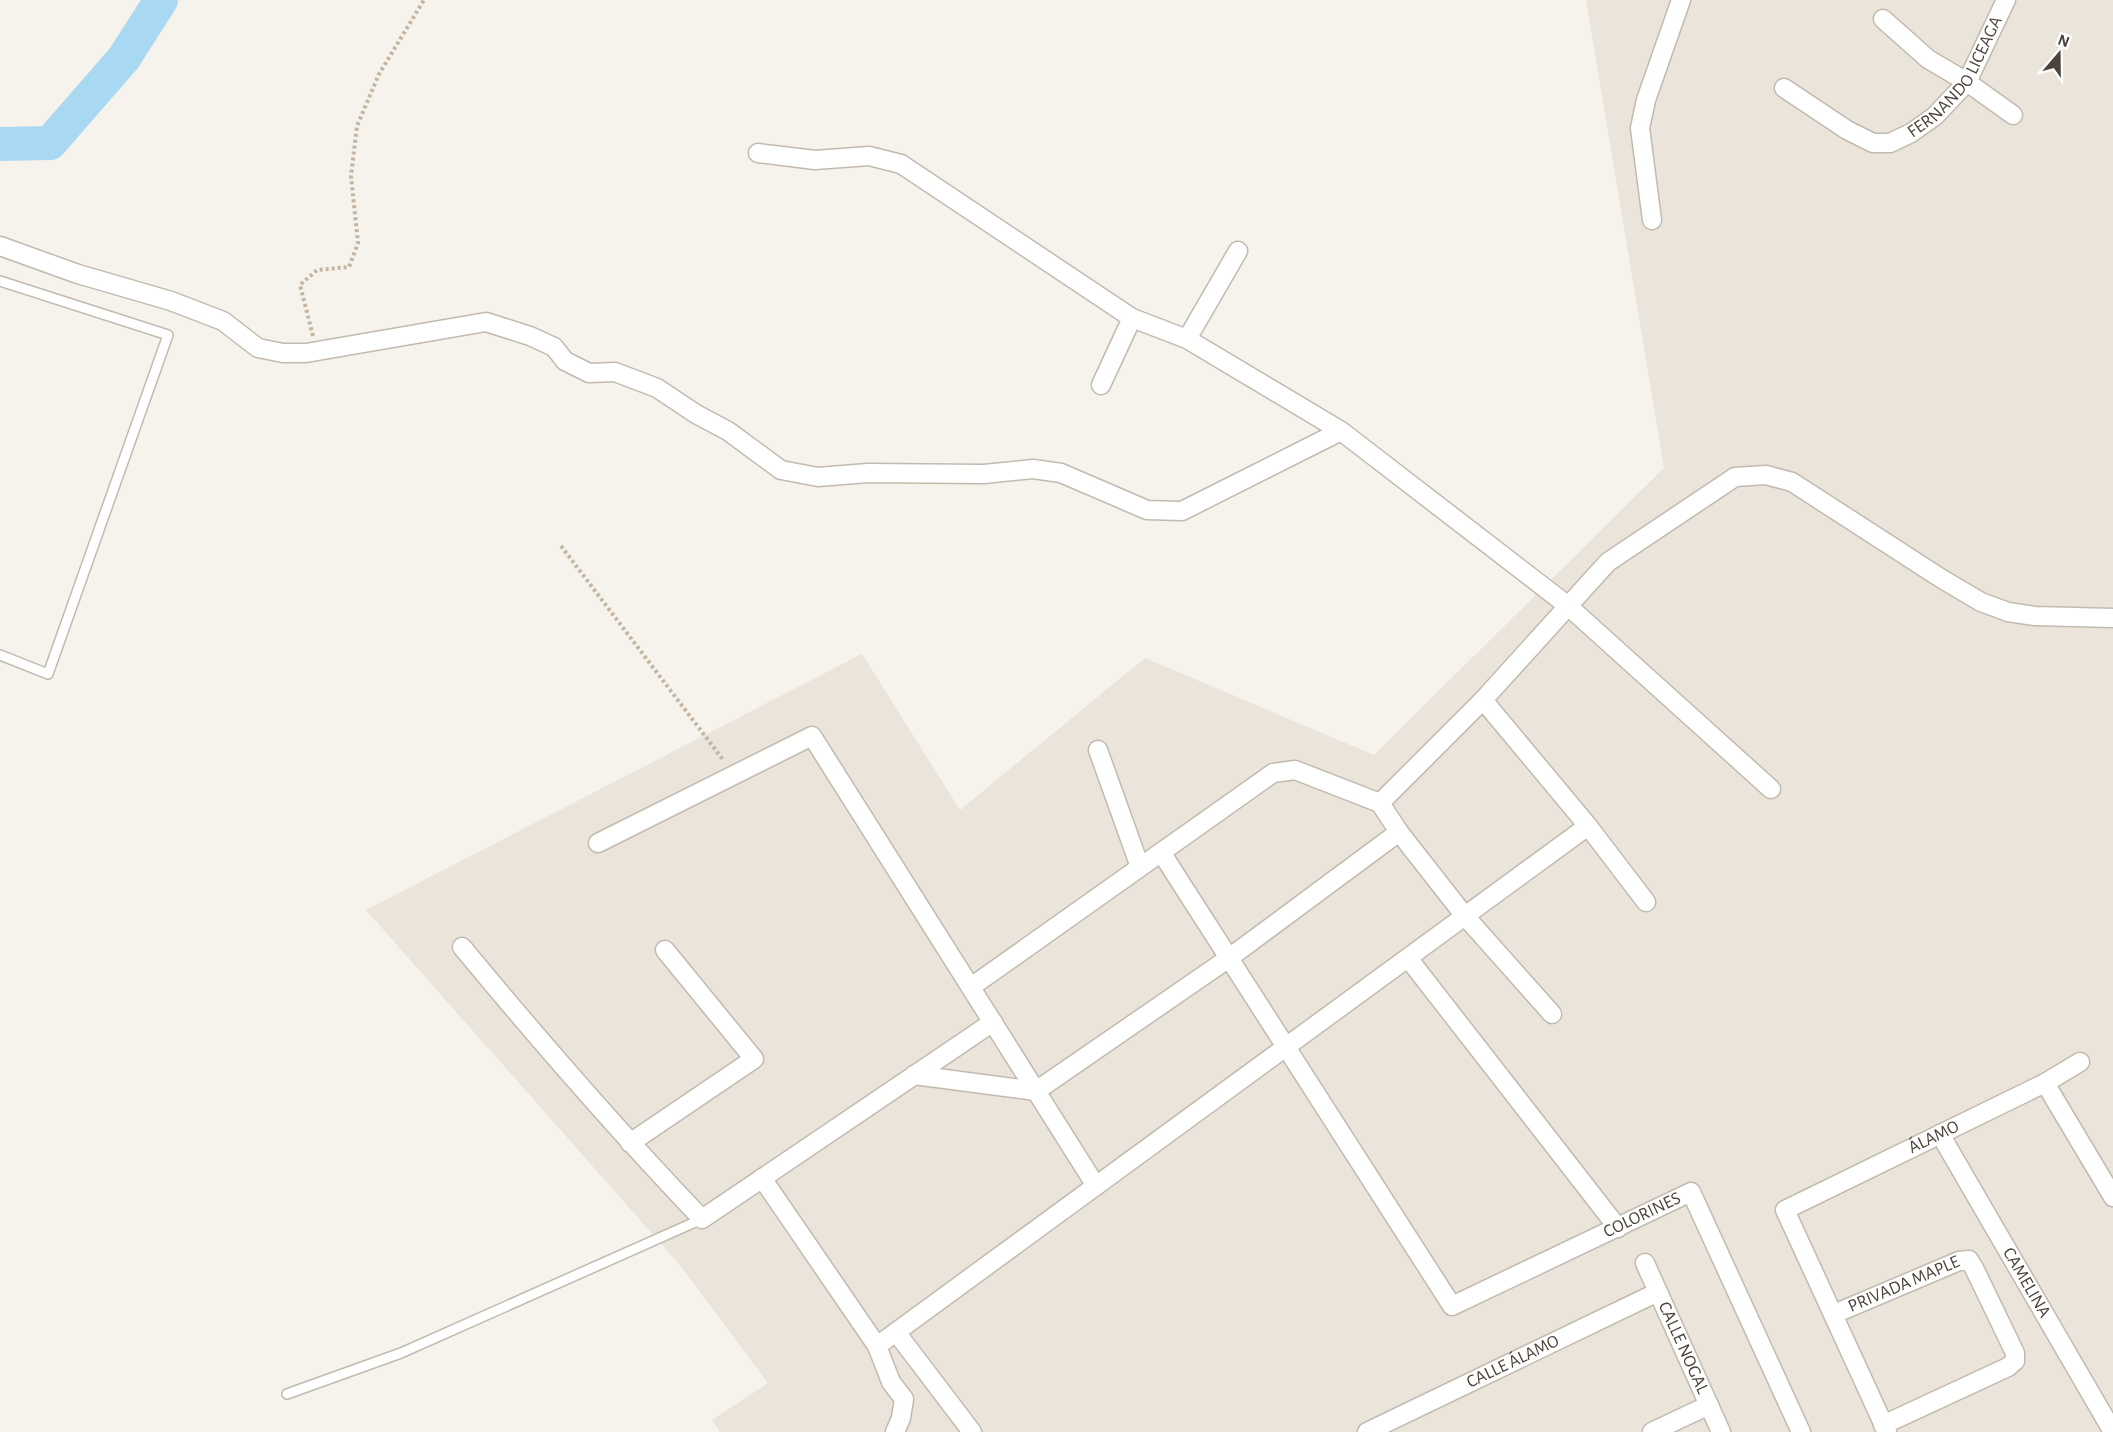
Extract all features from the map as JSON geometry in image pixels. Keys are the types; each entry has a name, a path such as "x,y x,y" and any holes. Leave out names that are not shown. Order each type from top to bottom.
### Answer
{"street":[{"path":"1652,220 1640,128 1646,100 1681,0"},
{"name":"FERNANDO LICEAGA","path":"1784,88 1864,139 1873,143 1890,143 1911,133 1935,116 1967,82 2006,0"},
{"path":"1883,19 1928,59 1967,82 2013,115"},
{"path":"758,153 815,160 869,156 901,164 1132,318 1187,339 1341,430 1567,605 1771,789"},
{"path":"0,246 78,274 171,301 223,321 258,348 284,353 317,351 486,322 530,336 554,348 565,361 589,373 615,372 657,388 696,414 728,431 781,470 818,477 868,473 984,474 1033,469 1061,473 1147,510 1182,511 1341,430"},
{"path":"1187,339 1238,251"},
{"path":"1101,385 1132,318"},
{"path":"1380,803 1483,700 1608,562 1736,477 1766,475 1792,482 1981,602 2008,612 2035,616 2113,618"},
{"path":"1483,700 1588,826 1646,902"},
{"path":"598,843 812,736 1096,1185"},
{"path":"1098,750 1140,867"},
{"path":"971,987 1273,773 1295,770 1380,803 1464,915 1552,1014"},
{"path":"877,1346 1588,826"},
{"path":"914,1075 1036,1091 1228,958 1399,831"},
{"path":"1161,852 1287,1046"},
{"path":"462,947 544,1046 630,1143 702,1219 993,1022"},
{"path":"630,1143 753,1059 665,950"},
{"path":"1408,958 1618,1228"},
{"name":"COLORINES","path":"1287,1046 1452,1306 1690,1192 1801,1432"},
{"name":"ÁLAMO","path":"1834,1314 1785,1210 2045,1083 2080,1062"},
{"path":"2045,1083 2113,1197"},
{"name":"CAMELINA","path":"1940,1134 2113,1432"},
{"path":"762,1178 877,1346 891,1382 904,1399 901,1418 895,1432"},
{"name":"PRIVADA MAPLE","path":"1834,1314 1959,1261 1969,1260 2015,1353 2015,1361 2008,1367 1885,1428"},
{"name":"CALLE NOGAL","path":"1645,1263 1721,1432"},
{"name":"CALLE ÁLAMO","path":"1367,1432 1658,1292"},
{"path":"1834,1314 1885,1428"},
{"path":"896,1332 972,1432"},
{"path":"1652,1432 1709,1406"}],"lane":[{"path":"0,281 168,335 48,674 1,657"},
{"path":"288,1394 401,1353 702,1219"}],"path":[{"path":"317,351 300,285 317,270 349,267 358,243 351,176 357,126 379,74 424,0"},
{"path":"561,546 734,775"}],"shaded area":[{"path":"1586,0 2113,0 2113,1432 720,1432 712,1420 768,1383 679,1264 366,910 862,654 960,810 1145,658 1374,755 1664,468"}],"waterway":[{"path":"0,144 50,143 124,58 161,0"}]}
